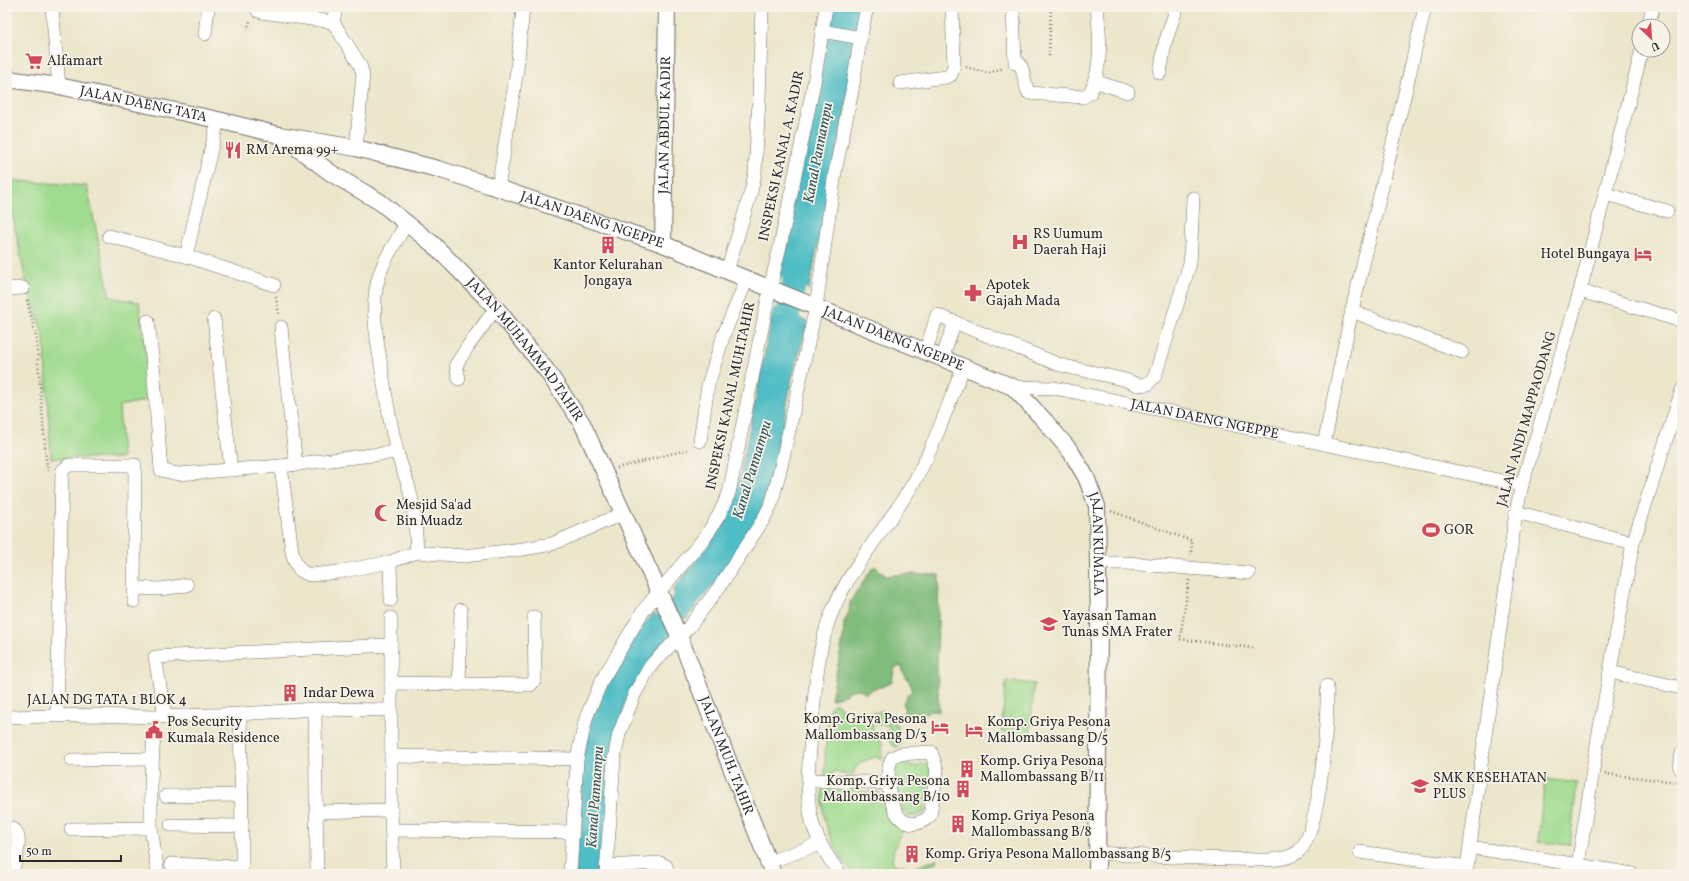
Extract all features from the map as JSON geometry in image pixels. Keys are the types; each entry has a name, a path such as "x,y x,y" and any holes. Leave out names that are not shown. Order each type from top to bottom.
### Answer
{"main road":[{"name":"JALAN ABDUL KADIR","path":"663,244 667,7"},
{"name":"JALAN DAENG TATA","path":"7,79 59,86 218,120 279,135"},
{"name":"JALAN DAENG NGEPPE","path":"279,135 356,148 438,169 663,244 926,351 963,368 1013,387"},
{"name":"JALAN MUHAMMAD TAHIR","path":"279,135 331,173 380,202 434,245 496,308 547,371 568,400 582,423 680,638"},
{"name":"JALAN KUMALA","path":"1013,387 1045,421 1071,452 1086,477 1097,506 1099,562 1097,874"},
{"name":"JALAN MUH. TAHIR","path":"680,638 771,868"}],"street":[{"path":"52,7 59,86"},
{"path":"205,34 208,7"},
{"path":"256,7 258,11 262,12 334,22"},
{"path":"336,7 334,22 360,65 363,74 356,148"},
{"path":"498,188 517,70 523,7"},
{"path":"727,271 751,192 754,173 759,100 762,7"},
{"name":"INSPEKSI KANAL A. KADIR","path":"771,288 814,83 826,7"},
{"path":"668,874 666,866 663,863 606,870 614,759 619,734 635,693 651,665 680,638 720,586 772,502 782,462 867,7"},
{"path":"900,83 946,77 951,75 954,65 952,7"},
{"path":"1013,7 1015,63 1019,63 1023,67 1027,91 1031,94 1086,96 1090,93 1094,81 1100,44 1096,7"},
{"path":"1160,73 1165,43 1177,7"},
{"path":"1324,444 1352,310 1406,93 1425,7"},
{"path":"1650,18 1653,7"},
{"path":"822,31 860,38"},
{"name":"JALAN ANDI MAPPAODANG","path":"1467,871 1516,512 1522,486 1580,291 1640,58"},
{"path":"1094,81 1128,92"},
{"path":"186,256 218,120"},
{"path":"1605,194 1667,211"},
{"path":"926,351 937,315 1060,365 1126,380 1138,385 1148,384 1155,376 1190,263 1192,198"},
{"path":"406,224 383,266 377,281 376,336 397,452 411,492 416,525 417,552"},
{"path":"109,236 186,256 274,285"},
{"path":"700,441 708,385 724,334 747,279"},
{"path":"7,289 23,288"},
{"name":"INSPEKSI KANAL MUH.TAHIR","path":"570,874 577,759 586,718 602,680 643,611 662,598 706,536 729,493 771,288"},
{"path":"1580,291 1682,321"},
{"path":"459,379 456,365 496,308"},
{"path":"1352,310 1364,316 1462,352"},
{"path":"214,319 231,470"},
{"path":"148,321 161,470 178,474 231,470 296,465 397,452"},
{"path":"942,359 955,322"},
{"path":"281,326 296,465"},
{"path":"840,874 820,844 810,813 808,780 820,654 832,613 842,591 908,492 925,462 963,368"},
{"path":"1134,403 1138,385"},
{"name":"JALAN DAENG NGEPPE","path":"1013,387 1055,388 1134,403 1266,433 1522,486"},
{"path":"1578,865 1633,543 1682,390"},
{"path":"57,715 63,470 69,465 135,465 134,594 187,585"},
{"path":"281,466 294,562 300,570 310,574 338,572 390,562 417,552 464,556 523,550 552,544 624,513"},
{"path":"1516,512 1633,543"},
{"path":"390,562 391,600"},
{"path":"1099,562 1249,573"},
{"path":"459,685 461,610"},
{"path":"391,683 527,685 533,683 535,680 534,616"},
{"path":"391,618 390,710 393,874"},
{"path":"158,874 151,828 152,759 156,723 155,657 391,645"},
{"path":"1610,672 1682,688"},
{"path":"1098,853 1180,858 1265,859 1287,856 1298,852 1311,830 1318,799 1327,686"},
{"path":"315,709 317,874"},
{"name":"JALAN DG TATA 1 BLOK 4","path":"7,717 96,714 156,723 206,715 315,709 390,710"},
{"path":"171,864 242,870 240,714"},
{"path":"931,752 937,770 930,816 917,824 907,823 901,819 891,800 889,783 889,764 892,758 900,754 931,752"},
{"path":"1680,768 1682,754"},
{"path":"392,756 577,759"},
{"path":"72,760 152,759"},
{"path":"808,780 889,783"},
{"path":"166,796 242,795"},
{"path":"316,812 391,810"},
{"path":"171,825 242,826"},
{"path":"71,829 151,828"},
{"path":"11,829 18,834 12,874"},
{"path":"392,830 572,832"},
{"path":"771,868 820,844"},
{"path":"1470,847 1578,865 1602,871 1633,874"},
{"path":"1360,852 1467,871"}],"path":[{"path":"1049,56 1051,7"},
{"path":"954,65 972,68 988,73 1015,63"},
{"path":"274,285 281,326"},
{"path":"23,288 36,337 46,459"},
{"path":"604,471 697,447 700,441"},
{"path":"1593,772 1682,782"}],"green space":[{"path":"7,180 87,186 110,297 139,302 152,399 119,406 122,458 51,458 44,337 27,287 7,189"},
{"path":"873,567 876,567 886,576 907,574 939,575 937,663 939,712 932,710 925,714 922,711 914,715 903,714 905,708 903,703 908,694 912,691 912,687 902,670 902,667 898,666 894,670 892,682 890,683 874,688 865,694 863,690 856,689 847,692 845,695 831,699 843,639 844,622 849,612 850,602"},
{"path":"1006,681 1034,684 1030,735 1001,732"},
{"path":"835,703 838,704 843,711 842,717 853,716 862,712 871,714 873,712 877,713 882,710 889,715 896,715 895,726 898,726 897,740 902,741 899,747 892,745 889,739 891,737 887,731 890,729 889,725 875,724 871,726 882,744 882,759 875,757 864,761 858,765 853,775 841,774 836,771 825,778 826,742 830,707"},
{"path":"904,761 911,766 918,766 923,763 929,765 931,771 924,808 925,812 915,816 907,816 899,803 897,779 894,773 897,762"},
{"path":"1545,779 1577,783 1570,845 1538,842"},
{"path":"858,786 860,790 864,792 879,792 891,817 902,827 903,831 894,851 893,863 899,866 904,865 908,870 937,859 936,863 908,873 890,870 880,874 853,874 839,854 829,834 824,812 823,788"}],"water":[{"path":"833,7 863,7 860,34 828,28"},
{"path":"826,33 859,40 809,289 777,275"},
{"path":"774,308 808,322 792,377 776,463 764,503 756,522 719,580 704,595 686,619 673,590 713,539 724,519 738,485"},
{"path":"654,613 667,642 625,702 603,874 575,874 583,755 596,700 635,634"}],"waterway":[{"name":"Kanal Pannampu","path":"782,346 800,251"},
{"name":"Kanal Pannampu","path":"640,653 691,593 700,580"}],"place":[{"name":"Alfamart","path":"34,61"},
{"name":"RM Arema 99+","path":"233,150"},
{"name":"RS Uumum Daerah Haji","path":"1020,242"},
{"name":"Kantor Kelurahan Jongaya","path":"608,245"},
{"name":"Hotel Bungaya","path":"1643,254"},
{"name":"Apotek Gajah Mada","path":"973,293"},
{"name":"Mesjid Sa'ad Bin Muadz","path":"383,513"},
{"name":"GOR","path":"1431,530"},
{"name":"Yayasan Taman Tunas SMA Frater","path":"1049,624"},
{"name":"Indar Dewa","path":"290,693"},
{"name":"Komp. Griya Pesona Mallombassang D/3","path":"940,727"},
{"name":"Pos Security Kumala Residence","path":"154,730"},
{"name":"Komp. Griya Pesona Mallombassang D/5","path":"974,730"},
{"name":"Komp. Griya Pesona Mallombassang B/11","path":"967,769"},
{"name":"SMK KESEHATAN PLUS","path":"1420,786"},
{"name":"Komp. Griya Pesona Mallombassang B/10","path":"963,789"},
{"name":"Komp. Griya Pesona Mallombassang B/8","path":"958,824"},
{"name":"Komp. Griya Pesona Mallombassang B/5","path":"912,854"}]}
